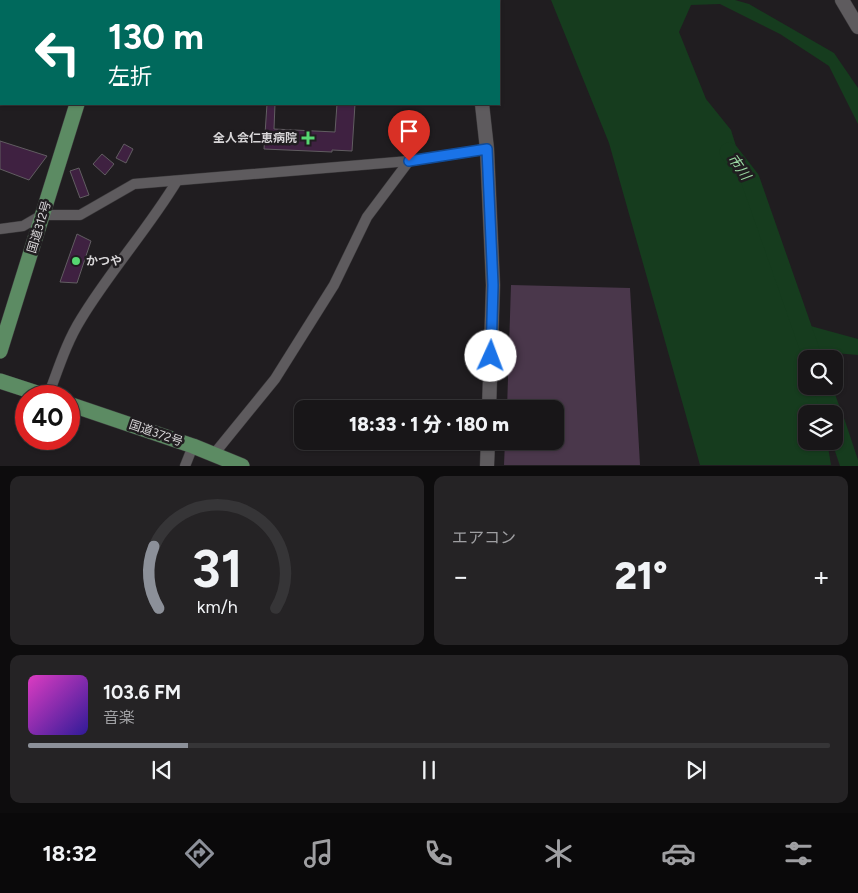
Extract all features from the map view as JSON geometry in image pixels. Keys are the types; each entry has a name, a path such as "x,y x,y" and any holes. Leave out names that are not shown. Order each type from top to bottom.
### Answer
{"highway":[{"name":"国道312号","path":"0,351 77,105"},
{"path":"0,381 15,386"},
{"name":"国道372号","path":"80,408 193,446 242,466"}],"street":[{"path":"842,0 858,27"},
{"path":"482,105 487,149 493,285 489,400"},
{"path":"0,229 23,226 42,215 80,215 134,184 409,161 487,149"},
{"path":"214,454 275,379 334,285 367,217 409,161"},
{"path":"51,385 65,349 80,320 113,270 163,204 177,181"},
{"path":"185,466 193,446"},
{"path":"487,466 488,450"}],"shaded area":[{"path":"511,285 630,288 640,465 504,465 505,450 564,450 564,400 507,400"}],"water":[{"path":"551,0 735,0 749,4 834,53 858,88 858,124 829,66 780,34 720,4 691,5 679,32 706,99 731,130 776,275 796,322 858,339 858,355 843,354 843,350 798,350 798,395 818,395 819,405 798,405 798,450 828,450 831,465 700,465 609,143"}],"building":[{"path":"267,105 275,105 274,129 335,132 337,105 355,105 352,151 264,149"},
{"path":"0,141 47,156 29,180 0,169"},
{"path":"124,144 133,149 126,163 116,158"},
{"path":"102,154 114,164 105,175 93,164"},
{"path":"79,168 89,195 80,198 70,171"},
{"name":"かつや","path":"77,234 91,241 77,283 60,282"}],"waterway":[{"name":"市川","path":"729,152 750,179 810,350"},
{"name":"市川","path":"825,395 829,405"},
{"name":"市川","path":"843,445 850,466"}],"place":[{"name":"全人会仁恵病院","path":"308,138"},
{"name":"かつや","path":"76,261"}],"route":[{"path":"409,161 487,149 493,285 491,356"}]}
